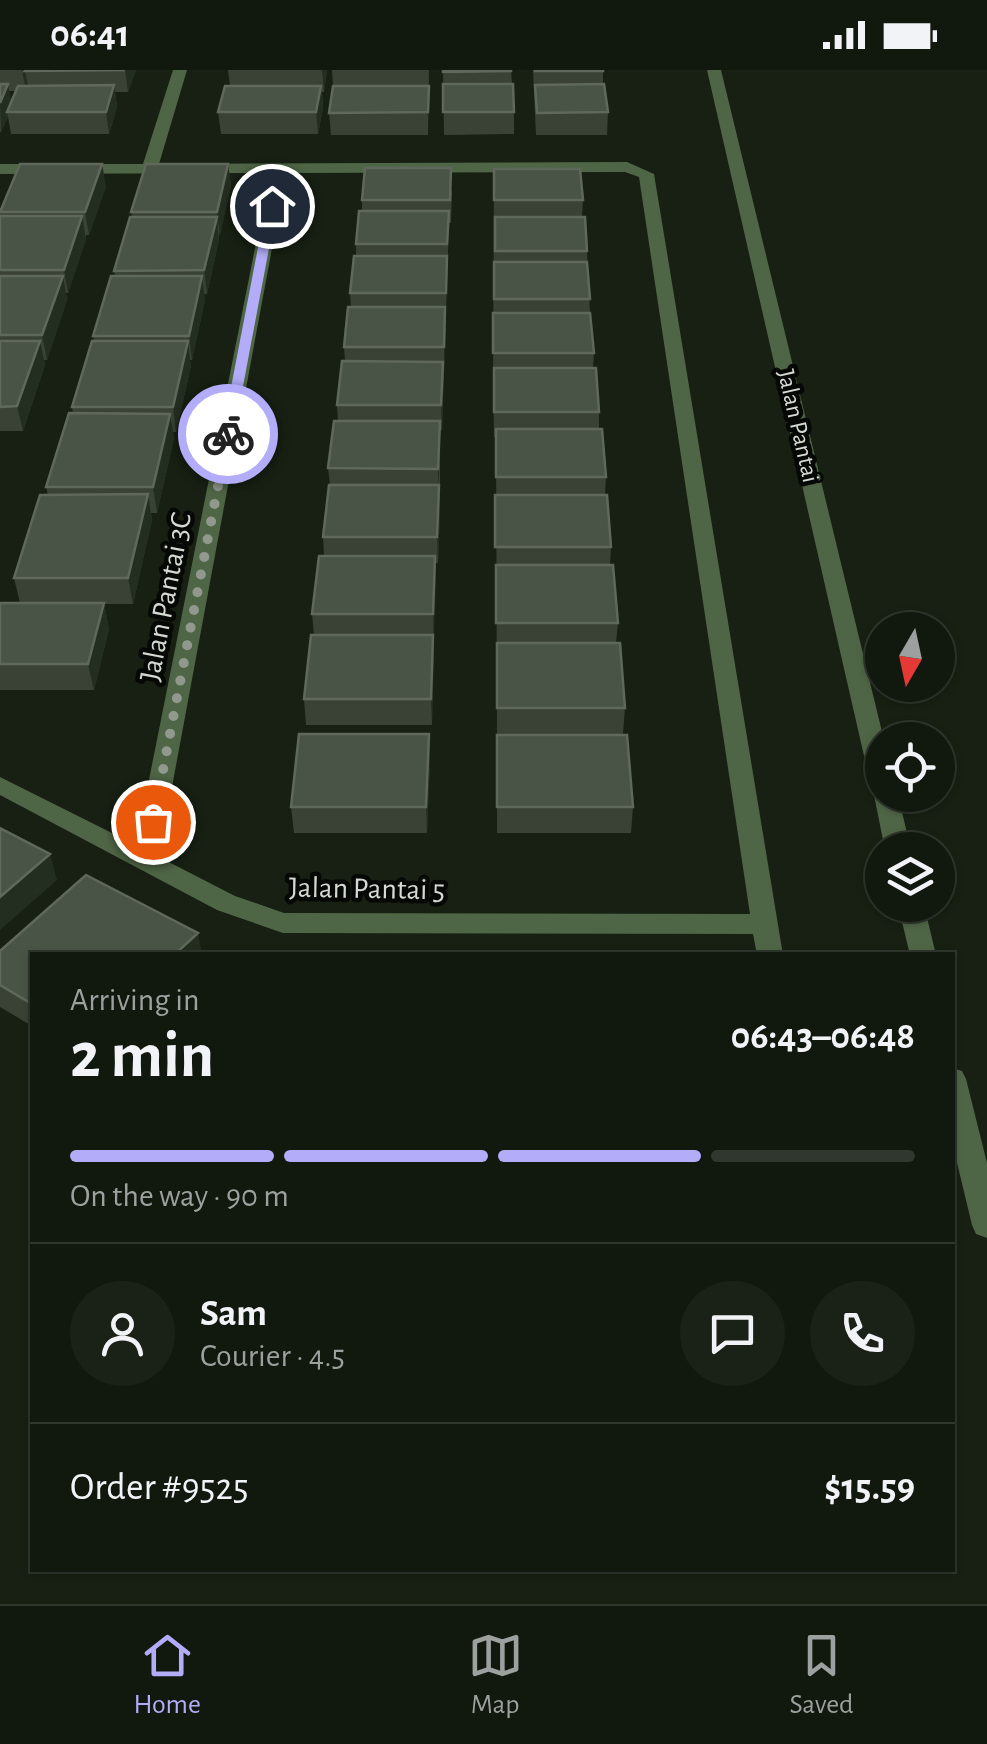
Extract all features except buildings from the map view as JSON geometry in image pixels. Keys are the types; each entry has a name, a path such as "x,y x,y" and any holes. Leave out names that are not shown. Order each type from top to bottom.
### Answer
{"street":[{"path":"150,167 180,70"},
{"name":"Jalan Pantai","path":"714,70 868,722"},
{"path":"0,169 627,167 646,174 770,952"},
{"name":"Jalan Pantai 3C","path":"146,861 279,168"},
{"name":"Jalan Pantai 5","path":"0,786 226,902 283,923 766,924"},
{"path":"916,922 922,952"},
{"path":"955,1092 987,1225"}],"way so far":[{"path":"153,822 228,434"}],"route":[{"path":"228,434 272,206"}]}
